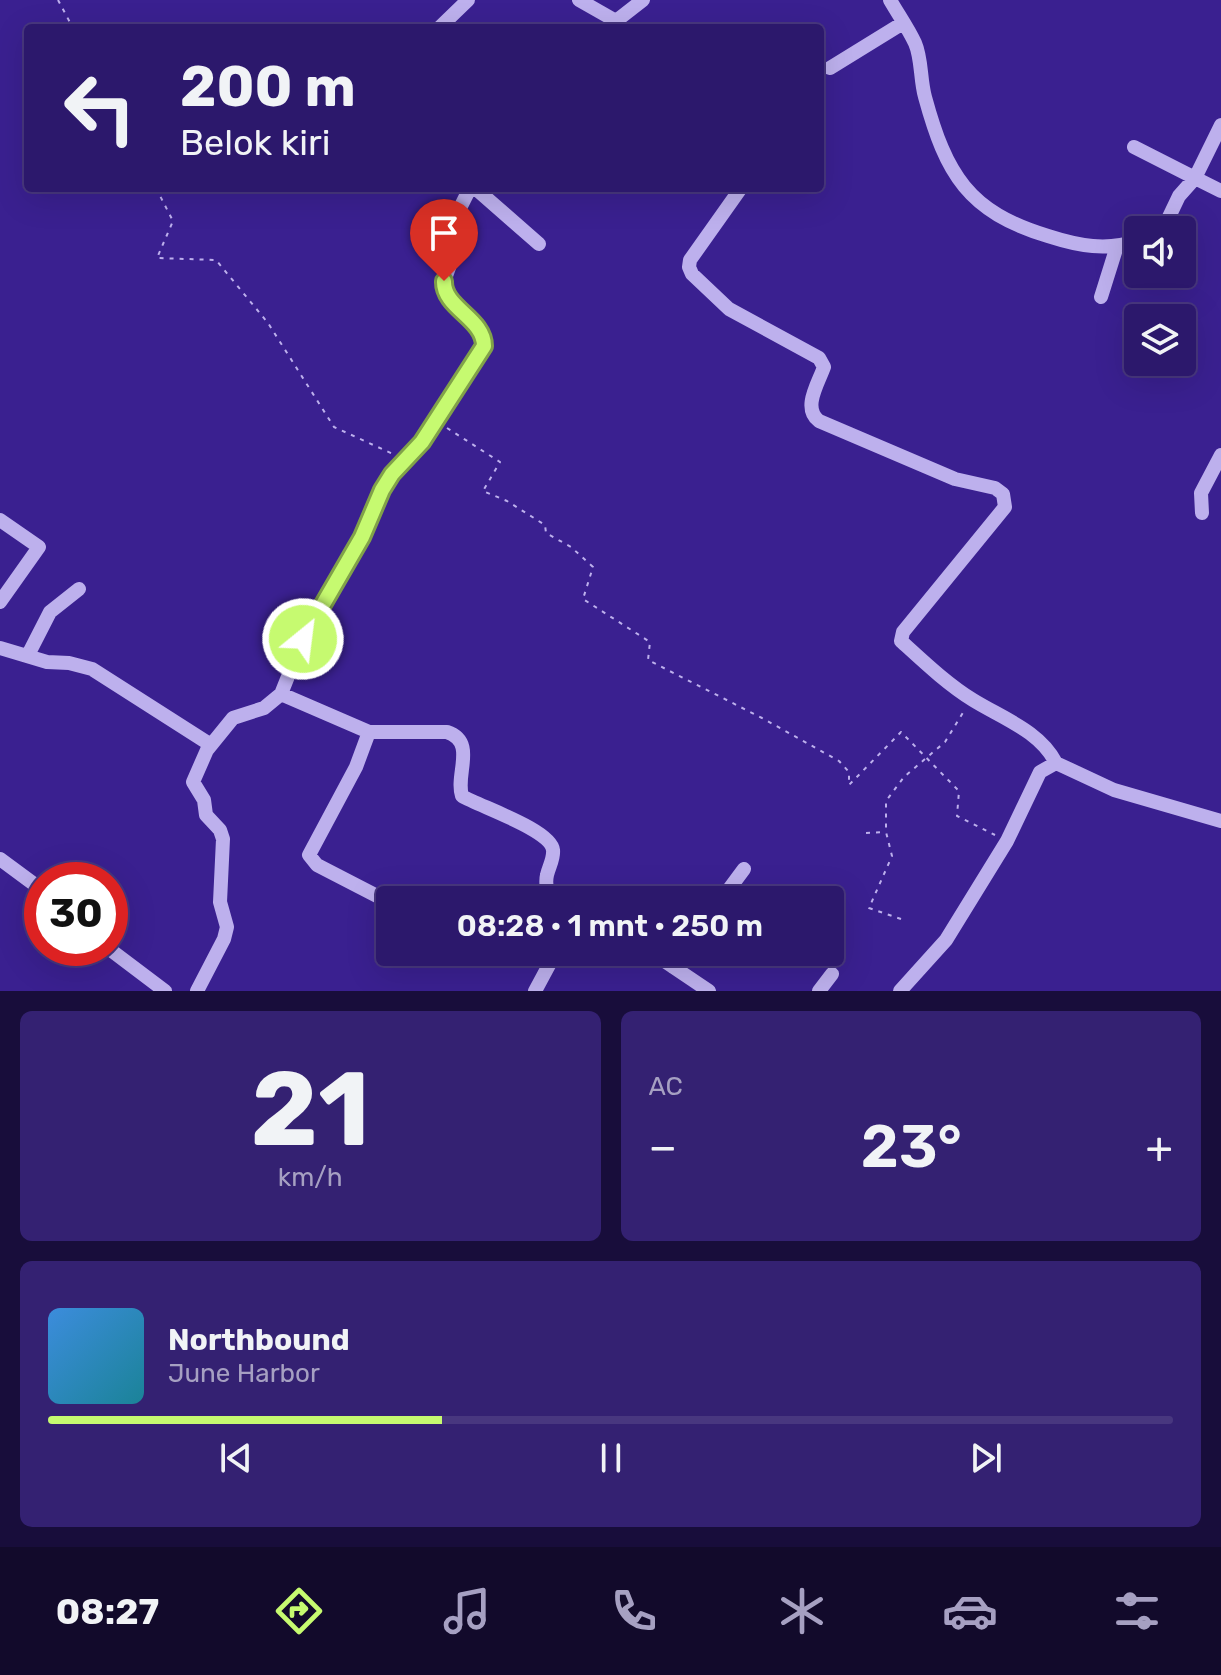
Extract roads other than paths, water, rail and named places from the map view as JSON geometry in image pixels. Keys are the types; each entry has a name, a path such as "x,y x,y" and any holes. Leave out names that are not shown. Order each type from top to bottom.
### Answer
{"street":[{"path":"443,24 468,0"},
{"path":"579,0 614,24 643,0"},
{"path":"890,0 917,51 931,114 948,160 966,190 992,212 1032,231 1083,246 1102,248 1124,244"},
{"path":"830,68 903,23"},
{"path":"1169,216 1179,196 1195,178 1221,125"},
{"path":"1134,147 1221,191"},
{"path":"197,991 224,939 227,923 220,902 223,839 220,830 206,815 204,800 193,782 211,745 233,718 264,708 281,694 312,621 362,537 382,490 435,422 484,346 481,332 445,292 443,284 455,251 452,224 470,192"},
{"path":"477,192 539,244"},
{"path":"738,192 690,260 689,267 692,274 729,309 819,358 824,367 810,406 812,416 955,479 995,488 1006,500 1005,507 903,632 901,641 971,699 1027,732 1050,751 1056,763 1114,790 1221,821"},
{"path":"1101,297 1117,246"},
{"path":"1202,513 1201,493 1221,455"},
{"path":"0,520 39,547 0,602"},
{"path":"28,655 50,612 79,589"},
{"path":"0,648 47,662 92,669 211,745"},
{"path":"281,694 369,732 447,732 458,737 464,747 462,796 548,839 554,848 546,876 547,886"},
{"path":"369,732 356,767 309,855 317,865 376,895"},
{"path":"900,991 946,940 1007,841 1040,772 1056,763"},
{"path":"0,859 24,877"},
{"path":"731,886 744,869"},
{"path":"128,963 165,991"},
{"path":"535,991 548,966"},
{"path":"673,967 709,991"},
{"path":"819,991 832,974"}]}
